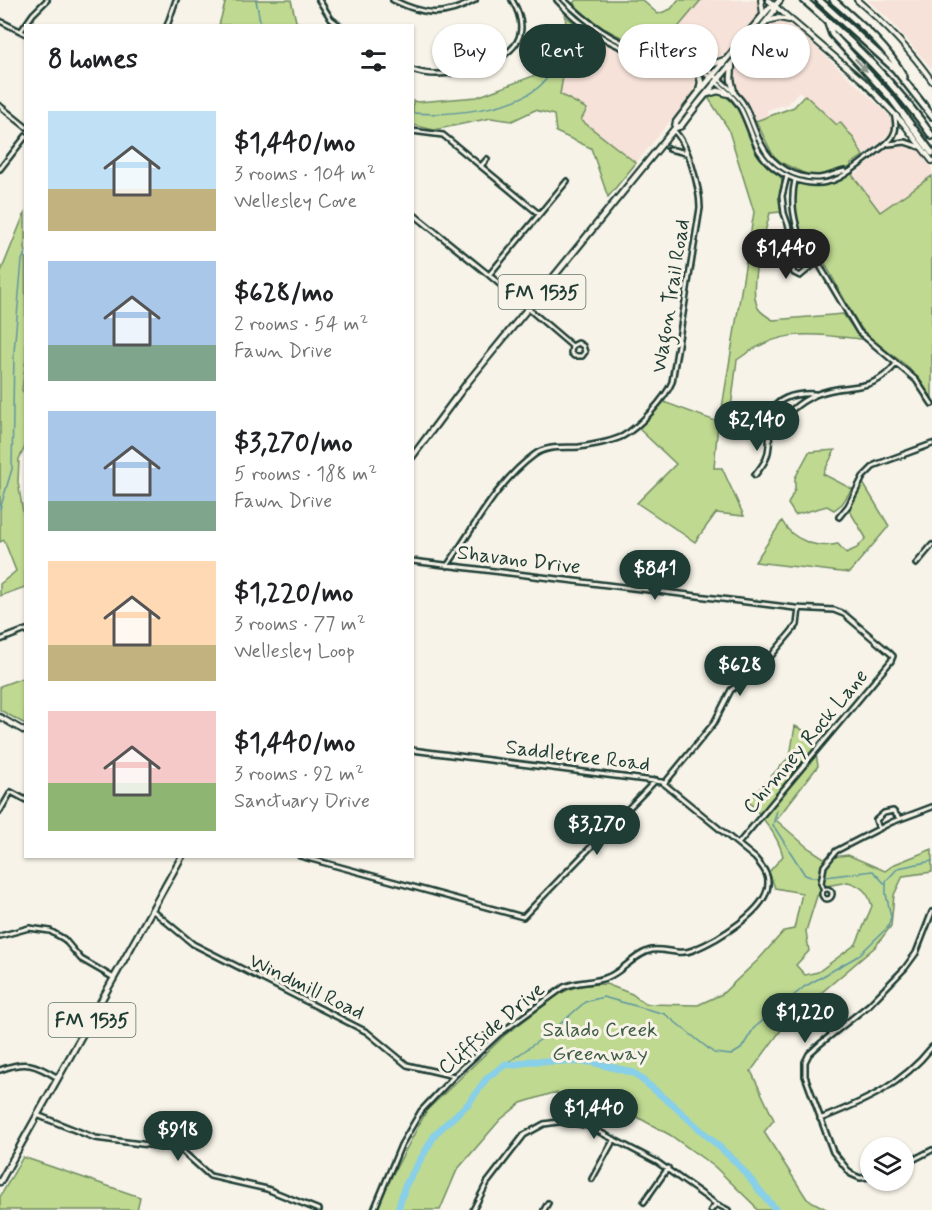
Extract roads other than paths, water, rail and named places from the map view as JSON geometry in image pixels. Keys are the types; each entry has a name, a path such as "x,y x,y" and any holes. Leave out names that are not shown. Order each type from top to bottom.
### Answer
{"highway":[{"path":"819,0 888,63 932,116"},
{"path":"833,0 854,18 881,47 899,69 909,87"},
{"path":"806,1 875,65 932,136"},
{"path":"826,19 832,34 890,96 932,153"}],"main road":[{"path":"761,0 764,8 763,15"},
{"path":"768,0 862,81 894,113 932,160"},
{"name":"FM 1535","path":"718,73 727,58 763,15 780,0"},
{"path":"857,0 893,34 932,81"},
{"name":"FM 1535","path":"765,24 774,11 774,6"},
{"path":"767,21 779,18 792,21"},
{"path":"718,62 727,58"},
{"name":"FM 1535","path":"718,76 730,66"},
{"path":"700,78 702,94 718,91 731,93 731,78"},
{"name":"FM 1535","path":"414,455 467,383 674,129 681,126 715,78"},
{"path":"0,717 24,731"},
{"name":"FM 1535","path":"0,1182 181,858"}],"street":[{"path":"26,24 47,0"},
{"path":"168,24 176,0"},
{"path":"319,0 331,19 337,24"},
{"path":"393,0 413,9 439,13 459,8 475,0"},
{"path":"414,69 434,74 451,74 503,57 516,44 519,36 520,16 512,0"},
{"path":"557,0 569,13 596,34 618,45"},
{"path":"564,0 594,26 618,38"},
{"path":"0,21 24,33"},
{"path":"21,32 24,28"},
{"path":"715,78 742,102 764,158 772,167 795,180 828,181 840,177 887,144 897,128 894,113"},
{"path":"0,106 24,125"},
{"name":"Wagon Trail Road","path":"447,566 502,486 519,467 537,453 552,448 590,445 624,435 668,393 672,382 699,214 698,186 680,136 674,129"},
{"path":"414,131 443,135 539,214"},
{"path":"0,169 24,139"},
{"path":"887,144 905,142 925,150"},
{"path":"669,149 687,153"},
{"path":"481,166 487,159"},
{"path":"788,174 820,178 848,171"},
{"path":"788,174 783,187 783,207 790,230 817,262 859,332 916,380 932,404"},
{"path":"797,175 792,206 801,243"},
{"path":"489,275 567,181"},
{"path":"783,207 792,206"},
{"path":"414,215 572,346 572,355 578,358 585,352 583,346 578,343 572,346"},
{"path":"807,250 791,266 794,273 800,276 817,262"},
{"path":"755,475 766,458 772,411 779,402 799,393 815,394 872,384 888,373 896,363"},
{"path":"770,435 793,408 815,394"},
{"path":"840,517 863,477 875,465 932,444"},
{"path":"916,564 932,545"},
{"name":"Shavano Drive","path":"414,561 799,608 834,610 844,614 892,656"},
{"path":"664,784 714,723 731,690 760,669 797,625 799,608"},
{"path":"0,640 24,631"},
{"name":"Chimney Rock Lane","path":"738,844 891,661 892,656"},
{"name":"Saddletree Road","path":"414,750 656,780 664,784 760,864 768,878 768,884"},
{"path":"307,858 523,917 656,780"},
{"path":"0,811 11,792 24,799"},
{"path":"824,890 821,883 822,874 829,858 845,845 900,819 932,807"},
{"path":"879,829 876,820 884,813 893,811 900,819"},
{"name":"Cliffside Drive","path":"374,1210 401,1145 415,1120 454,1076 499,1034 564,987 573,983 609,977 650,950 690,951 735,929 761,902 768,890 768,884"},
{"name":"Windmill Road","path":"152,910 193,944 367,1032 407,1065 454,1076"},
{"path":"860,1177 856,1177 844,1167 833,1152 804,1076 805,1062 809,1054 869,1005 905,968 916,953 932,912"},
{"path":"0,936 29,928 50,932 64,939 81,959 114,978"},
{"path":"820,1119 870,1098 895,1082 921,1061 932,1047"},
{"path":"0,1070 20,1064 31,1064 58,1078"},
{"path":"37,1115 95,1138 180,1149 210,1176 267,1189 319,1210"},
{"path":"473,1210 494,1173 516,1142 533,1129 551,1122 571,1122 588,1126 668,1168 716,1204 728,1210"},
{"path":"592,1179 614,1139"},
{"path":"914,1159 932,1150"},
{"path":"644,1202 668,1168"},
{"path":"544,1210 548,1203"},
{"path":"711,1210 716,1204"}],"waterway":[{"path":"256,0 261,24"},
{"path":"414,113 462,112 499,105 530,93 547,78"},
{"path":"0,509 12,469 14,352 24,256"},
{"path":"777,810 773,825 805,875 819,877"},
{"path":"506,1064 551,1032 585,1002 603,997 665,1014 714,1053 731,1055 741,1049 754,1028 804,987 858,956 888,927 891,917 886,881 898,868 932,861"},
{"path":"825,877 873,871 886,885"},
{"path":"398,1210 405,1186 436,1133 468,1104 487,1078 506,1064 515,1065 530,1061 592,1062 634,1073 735,1161 776,1210"}],"park label":[{"name":"Salado Creek Greenway","path":"600,1041"}]}
